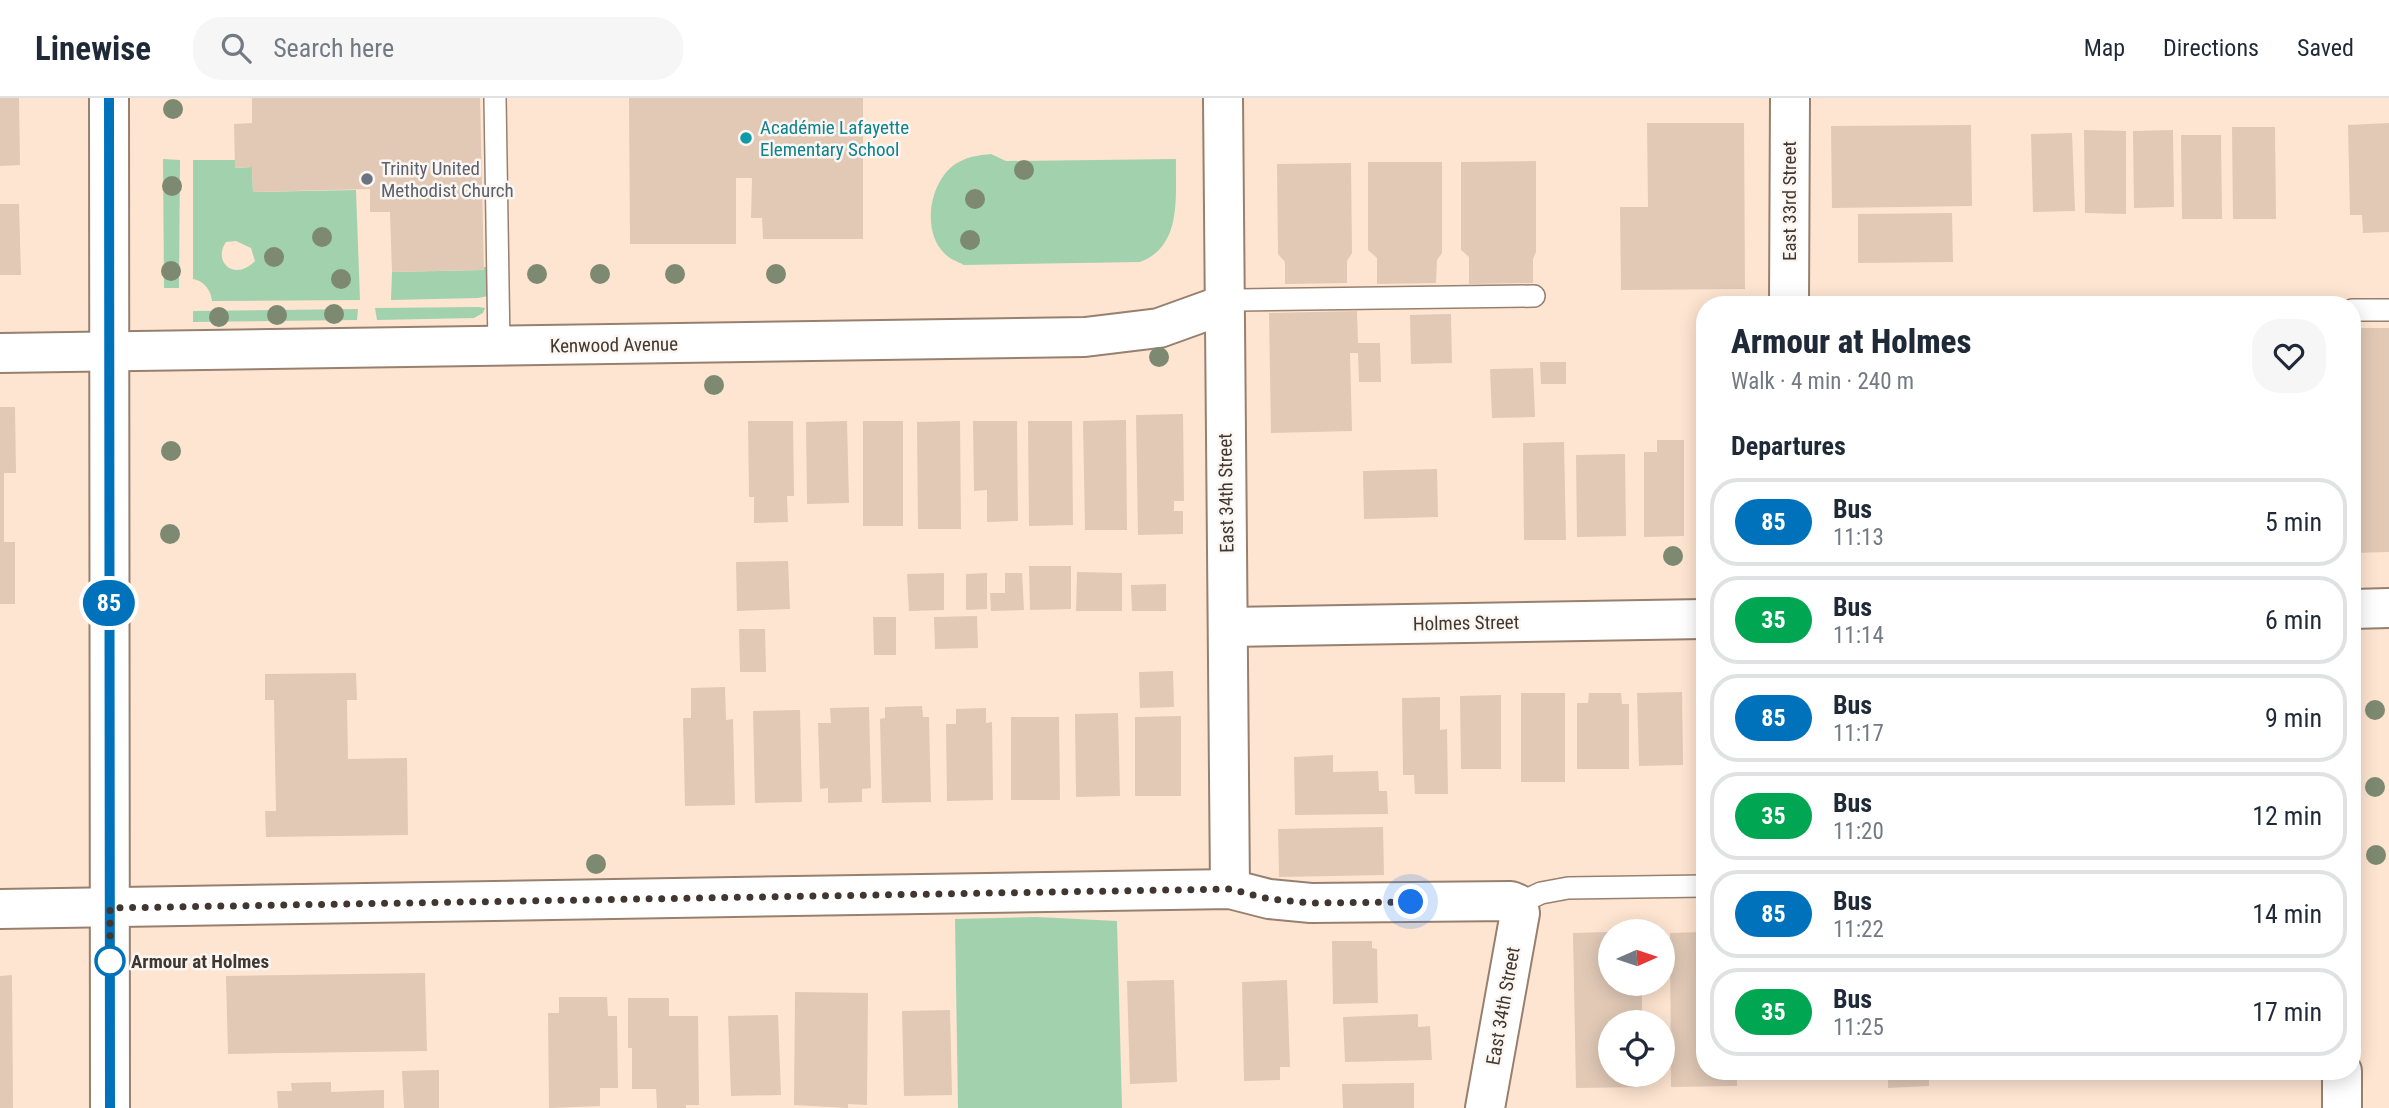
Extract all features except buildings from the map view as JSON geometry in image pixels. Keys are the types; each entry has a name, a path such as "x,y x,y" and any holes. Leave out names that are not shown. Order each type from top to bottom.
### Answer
{"street":[{"path":"109,98 110,1108"},
{"name":"East 33rd Street","path":"1789,296 1790,98"},
{"name":"East 34th Street","path":"1228,100 1223,305 1230,889"},
{"name":"Kenwood Avenue","path":"0,353 1085,337 1158,328 1223,305"},
{"path":"2361,609 2389,608"},
{"name":"Holmes Street","path":"1228,626 1696,619"},
{"path":"0,909 1230,889 1269,899 1311,903 1511,901 1518,904"},
{"name":"East 34th Street","path":"1485,1108 1520,913 1518,904"},
{"path":"2342,1080 2342,1108"}],"lane":[{"path":"495,98 499,347"},
{"path":"1223,305 1240,300 1534,296"},
{"path":"2361,310 2389,310"},
{"path":"1518,904 1541,892 1568,888 1696,886"}],"green space":[{"path":"991,154 1006,161 1176,159 1176,204 1170,232 1164,244 1154,254 1140,262 964,265 947,256 937,244 931,219 935,192 949,169 959,162"},
{"path":"163,159 180,160 179,288 164,288"},
{"path":"193,160 235,160 235,168 252,167 253,192 356,190 360,300 212,301 206,287 193,279","holes":["236,241 251,248 255,261 247,267 233,269 224,262 222,249 226,242"]},
{"path":"483,267 488,267 488,296 391,300 392,272 483,270"},
{"path":"375,308 485,308 483,313 474,318 377,320"},
{"path":"358,309 357,320 193,322 193,311"},
{"path":"1037,917 1117,921 1122,1108 958,1108 955,919"}],"bus line":[{"name":"85","path":"109,98 110,1108"}],"place":[{"name":"Académie Lafayette Elementary School","path":"746,138"},
{"name":"Trinity United Methodist Church","path":"367,179"},
{"name":"Armour at Holmes","path":"110,961"}],"route":[{"path":"110,961 110,908 1230,889 1269,899 1311,903 1411,902"}]}
